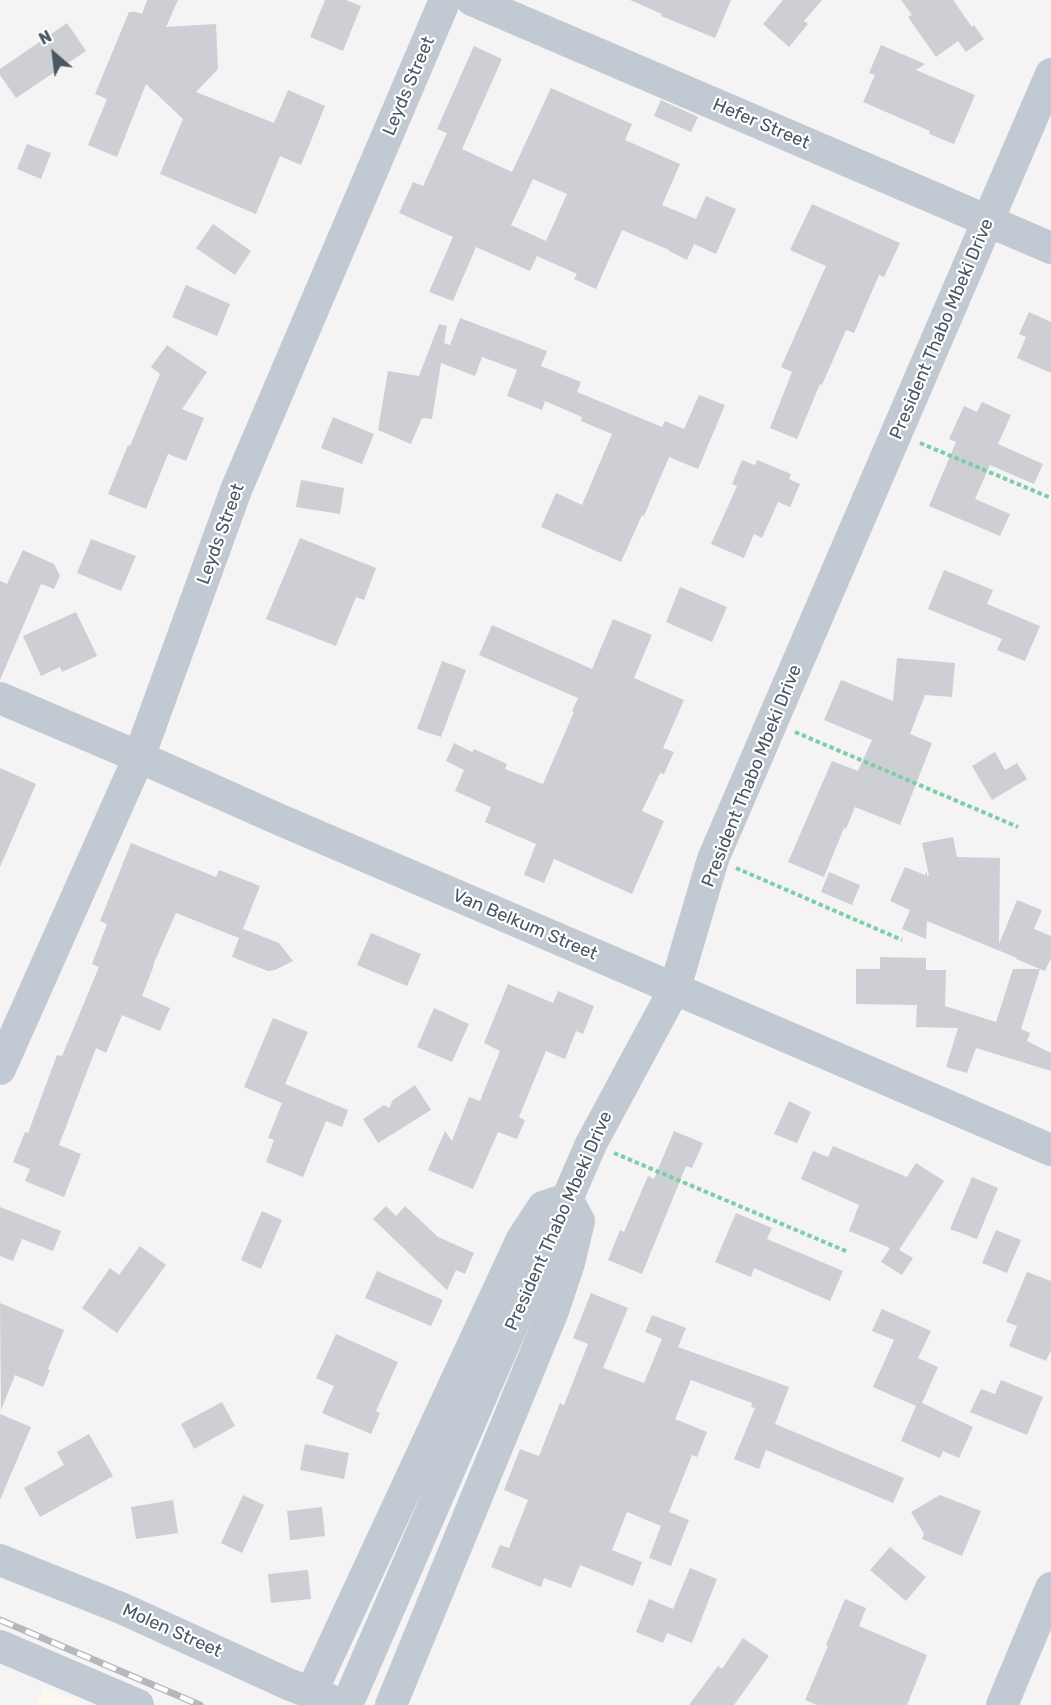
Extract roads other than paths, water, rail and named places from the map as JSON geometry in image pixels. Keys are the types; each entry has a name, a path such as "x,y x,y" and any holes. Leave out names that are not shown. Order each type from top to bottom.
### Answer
{"street":[{"name":"Leyds Street","path":"0,1069 139,757 236,490 445,0"},
{"name":"Hefer Street","path":"472,0 1051,248"},
{"name":"President Thabo Mbeki Drive","path":"345,1705 591,1144 675,988 714,859 1051,74"},
{"name":"Van Belkum Street","path":"0,698 1051,1150"},
{"path":"311,1693 522,1239 543,1207 567,1199 579,1221 569,1263 553,1311 391,1705"},
{"name":"Molen Street","path":"0,1560 121,1608 288,1684 345,1705"},
{"path":"1002,1705 1051,1588"},
{"path":"0,1646 138,1705"}],"railway":[{"path":"0,1620 200,1705"}]}
